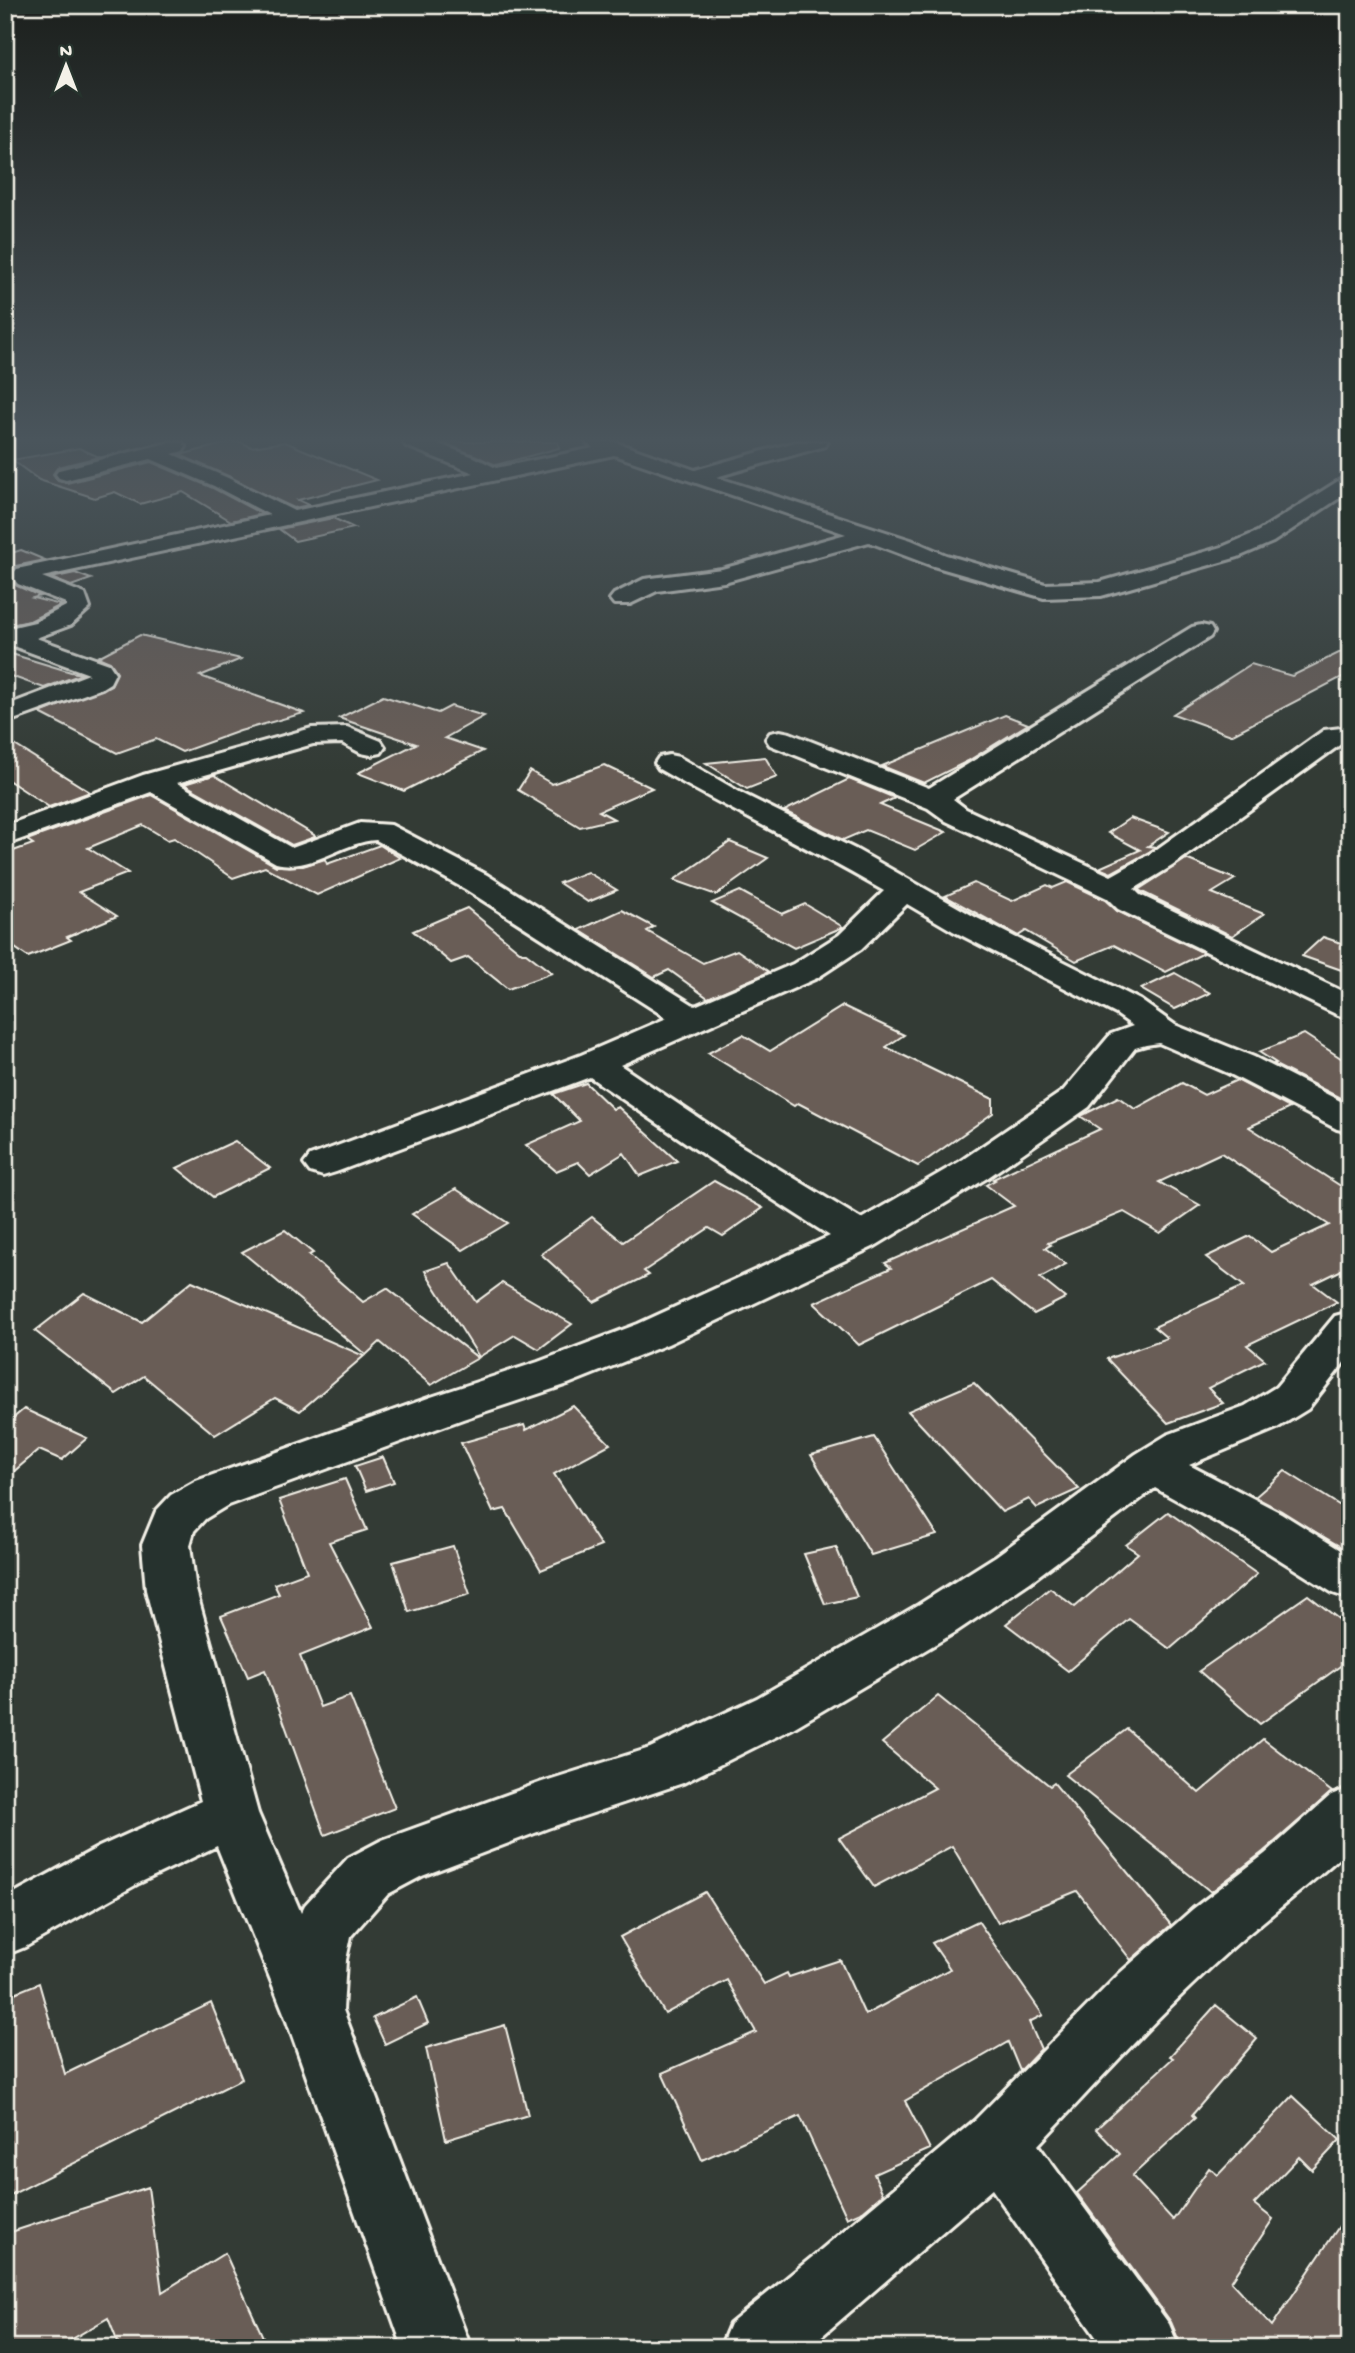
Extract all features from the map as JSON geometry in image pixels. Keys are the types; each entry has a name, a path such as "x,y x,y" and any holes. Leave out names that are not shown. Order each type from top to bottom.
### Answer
{"street":[{"path":"7,636 57,622 78,608 77,599 26,579 23,576 25,574 128,552"},
{"path":"622,599 652,584 724,575 807,552"},
{"path":"918,552 1016,585 1044,591 1101,589 1230,552"},
{"path":"939,802 940,793 951,785 1201,632"},
{"path":"5,715 93,683 101,678 102,673 100,669 7,636"},
{"path":"1118,891 1121,883 1171,853 1334,736 1348,733"},
{"path":"5,836 153,781 321,734 347,735 371,747"},
{"path":"780,739 939,802 988,832 1118,891 1129,902 1350,1007"},
{"path":"669,763 733,800 846,856 964,924 1128,1007 1163,1032 1241,1065 1350,1121"},
{"path":"153,781 287,857 300,856 360,832 381,831 476,882 693,1020"},
{"path":"323,1164 594,1063 805,971 850,942 904,889"},
{"path":"437,2348 314,2013 231,1813 171,1590 166,1545 173,1524 188,1507 212,1493 447,1408 553,1373 653,1334 861,1237 973,1170 1076,1099 1123,1041 1140,1035 1163,1032"},
{"path":"594,1063 720,1149 861,1237"},
{"path":"314,2013 317,1959 325,1924 368,1876 402,1858 529,1810 664,1767 775,1713 936,1619 1013,1569 1152,1466 1183,1447 1261,1417 1292,1398 1350,1326"},
{"path":"1152,1466 1264,1526 1350,1580"},
{"path":"754,2348 840,2278 997,2142 1140,1994 1213,1928 1285,1872 1350,1812"},
{"path":"5,1928 119,1865 231,1813"},
{"path":"997,2142 1145,2348"}],"building":[{"path":"25,552 45,560 16,566 9,578 17,586 40,596 33,598 61,605 30,621 5,626 5,555"},
{"path":"75,573 91,579 71,586 51,578"},
{"path":"140,635 241,659 200,676 304,713 240,731 182,752 156,739 117,753 40,713 111,685 117,672 110,662 98,657"},
{"path":"1349,648 1350,673 1231,735 1173,714 1251,664 1292,676"},
{"path":"5,652 82,674 44,688 5,674"},
{"path":"383,696 438,713 451,706 484,716 445,738 483,751 404,791 358,773 416,744 339,718"},
{"path":"1005,715 1028,724 968,761 924,783 882,766"},
{"path":"5,739 90,792 49,807 5,778"},
{"path":"765,757 777,777 747,789 706,763"},
{"path":"604,765 652,788 599,811 614,819 580,827 518,790 530,771 552,784"},
{"path":"214,775 315,837 292,845 184,784"},
{"path":"849,779 895,798 880,805 946,832 915,850 866,830 843,840 784,811"},
{"path":"151,795 276,866 303,866 325,859 327,864 380,845 400,858 317,895 265,867 233,878 174,838 168,840 143,825 88,848 128,873 79,892 117,916 67,937 71,940 28,957 5,941 5,854 33,844 27,840"},
{"path":"1130,818 1169,832 1148,846 1156,847 1149,852 1111,873 1099,868 1140,850 1108,833"},
{"path":"730,842 768,858 716,895 674,880"},
{"path":"1186,859 1235,879 1212,893 1264,914 1232,936 1138,890"},
{"path":"587,872 617,890 588,902 559,883"},
{"path":"1067,882 1105,900 1117,911 1204,953 1166,972 1114,945 1076,961 1026,931 1018,936 945,896 974,883 1012,901 1047,885 1053,888"},
{"path":"740,891 782,914 805,904 843,927 794,948 712,903"},
{"path":"467,908 522,953 526,953 552,973 508,989 468,957 451,963 413,931"},
{"path":"622,910 654,927 647,931 703,963 737,950 769,972 708,998 669,970 654,977 579,930"},
{"path":"1323,937 1350,946 1350,973 1302,956"},
{"path":"1175,973 1210,993 1175,1009 1141,989"},
{"path":"843,1006 904,1035 886,1047 993,1099 993,1113 918,1166 798,1103 794,1106 708,1053 743,1035 770,1051"},
{"path":"1304,1034 1350,1064 1350,1103 1273,1064 1276,1063 1259,1052"},
{"path":"1237,1080 1290,1108 1249,1127 1350,1192 1350,1266 1313,1284 1337,1302 1247,1345 1265,1360 1208,1388 1223,1403 1168,1423 1107,1359 1167,1338 1154,1327 1244,1286 1206,1257 1250,1236 1271,1252 1329,1225 1221,1153 1159,1182 1200,1205 1160,1233 1124,1212 1048,1243 1051,1245 1045,1248 1066,1264 1040,1278 1065,1298 1034,1314 991,1280 859,1345 814,1303 891,1268 885,1263 1014,1206 986,1185 995,1180 993,1179 1100,1129 1080,1116 1118,1097 1135,1109 1182,1083 1204,1095"},
{"path":"586,1083 613,1109 618,1107 677,1161 640,1176 624,1153 590,1174 578,1162 556,1171 526,1145 580,1121 553,1094"},
{"path":"235,1141 270,1168 213,1197 177,1168"},
{"path":"714,1181 763,1208 723,1236 709,1228 644,1271 649,1275 594,1302 541,1254 592,1217 623,1242"},
{"path":"456,1189 508,1223 463,1250 412,1214"},
{"path":"285,1230 363,1302 387,1288 478,1358 431,1385 380,1342 366,1355 242,1252"},
{"path":"449,1263 476,1302 502,1283 572,1324 539,1349 515,1335 479,1357 425,1271"},
{"path":"192,1281 364,1356 300,1411 275,1398 215,1435 144,1376 116,1394 35,1331 84,1293 142,1322"},
{"path":"974,1383 1079,1489 1037,1508 1029,1499 1002,1512 908,1411"},
{"path":"573,1406 610,1444 554,1474 601,1546 541,1570 505,1509 493,1512 461,1443 524,1425 526,1430"},
{"path":"24,1409 87,1438 62,1460 39,1450 5,1479 5,1425"},
{"path":"874,1437 937,1535 871,1555 811,1455"},
{"path":"383,1457 394,1482 366,1491 355,1466"},
{"path":"1285,1471 1350,1512 1348,1551 1255,1497"},
{"path":"345,1479 367,1530 329,1542 373,1627 300,1656 320,1707 350,1696 395,1808 325,1835 265,1670 248,1677 221,1616 279,1594 274,1584 307,1572 279,1500"},
{"path":"1168,1512 1257,1574 1170,1649 1129,1619 1068,1671 1006,1624 1050,1588 1075,1607 1138,1553 1126,1545"},
{"path":"453,1546 470,1594 409,1612 393,1562"},
{"path":"836,1547 857,1597 825,1604 804,1554"},
{"path":"1308,1595 1350,1628 1350,1659 1260,1724 1199,1671"},
{"path":"938,1696 1050,1786 1054,1783 1171,1925 1131,1960 1077,1891 998,1923 952,1846 874,1887 839,1838 935,1788 882,1743"},
{"path":"1127,1729 1199,1793 1263,1739 1332,1792 1263,1852 1211,1892 1065,1775"},
{"path":"705,1892 764,1984 787,1973 789,1977 840,1960 865,2015 950,1969 932,1943 978,1921 1043,2015 1029,2022 1041,2049 1020,2071 1008,2042 905,2101 930,2149 874,2174 883,2194 863,2211 847,2218 800,2116 702,2160 662,2073 756,2032 727,1980 665,2014 620,1937"},
{"path":"39,1983 65,2074 211,2003 242,2079 5,2198 5,1997"},
{"path":"417,1997 428,2023 385,2044 373,2018"},
{"path":"1216,2005 1257,2039 1192,2115 1195,2118 1132,2176 1173,2220 1209,2168 1218,2175 1293,2096 1340,2140 1312,2170 1299,2157 1254,2204 1273,2219 1231,2282 1272,2326 1350,2210 1350,2348 1182,2348 1171,2322 1077,2193 1120,2154 1096,2129 1173,2058 1170,2056"},
{"path":"505,2025 528,2115 446,2140 426,2048"},
{"path":"148,2187 162,2292 225,2253 263,2337 245,2348 120,2348 108,2318 57,2348 5,2348 5,2234"}]}
